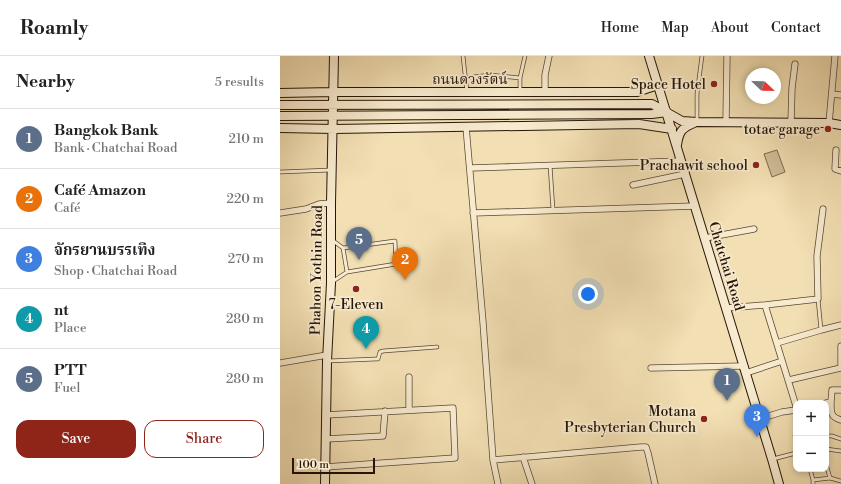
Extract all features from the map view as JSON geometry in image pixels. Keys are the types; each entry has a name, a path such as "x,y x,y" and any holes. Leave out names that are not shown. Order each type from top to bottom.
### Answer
{"main road":[{"name":"Phahon Yothin Road","path":"325,484 327,358 331,283 330,239 334,56"},
{"name":"Chatchai Road","path":"650,56 779,484"},
{"name":"ถนนดวงรัตน์","path":"280,93 637,92 658,85"},
{"path":"497,92 497,126"},
{"path":"280,105 652,104 682,121 792,122 829,123 841,125"},
{"path":"280,116 652,114 666,112"},
{"path":"677,146 680,132 684,128 697,122"},
{"path":"280,128 332,129 639,124 672,129"}],"street":[{"path":"545,92 546,71 549,56"},
{"path":"726,122 727,56"},
{"path":"829,123 835,56"},
{"path":"792,122 792,88 795,64"},
{"path":"832,94 841,95"},
{"path":"466,127 493,460 498,484"},
{"path":"836,150 835,169 841,171"},
{"path":"470,168 681,161"},
{"path":"633,184 685,174"},
{"path":"280,214 306,209 319,204 331,203"},
{"path":"474,213 695,206"},
{"path":"726,308 818,299 817,256 823,209"},
{"path":"705,238 754,230"},
{"path":"765,305 794,400"},
{"path":"777,343 841,325"},
{"path":"789,380 841,368 841,346"},
{"path":"280,363 327,358"},
{"path":"651,368 745,370 782,361"},
{"path":"409,378 409,410"},
{"path":"841,390 832,390 829,402 834,418 841,420"},
{"path":"325,467 455,458 453,408 326,415"},
{"path":"759,419 793,410"},
{"path":"326,439 384,436 385,411"},
{"path":"493,460 641,447 646,448 648,453 655,484"},
{"path":"523,458 532,484"}],"lane":[{"path":"463,56 467,92"},
{"path":"520,92 520,78 526,56"},
{"path":"697,122 697,94 702,56"},
{"path":"466,78 490,75 520,78"},
{"path":"550,165 553,210"},
{"path":"280,172 331,170"},
{"path":"330,239 343,248 395,241 396,264 347,272 331,283"},
{"path":"343,248 347,272"},
{"path":"818,299 821,330"},
{"path":"327,358 378,359 380,352 383,351 437,347"},
{"path":"829,436 841,439"},
{"path":"829,449 841,451"},
{"path":"772,460 793,454"},
{"path":"811,472 813,482 830,478 841,481"},
{"path":"828,472 830,478"}],"shaded area":[{"path":"777,150 785,172 772,177 764,154"}],"place":[{"name":"Space Hotel","path":"714,84"},
{"name":"totae garage","path":"828,129"},
{"name":"Prachawit school","path":"756,165"},
{"name":"PTT","path":"359,260"},
{"name":"Café Amazon","path":"405,280"},
{"name":"7-Eleven","path":"356,289"},
{"name":"nt","path":"366,349"},
{"name":"Bangkok Bank","path":"727,401"},
{"name":"Motana Presbyterian Church","path":"704,419"},
{"name":"จักรยานบรรเทิง","path":"757,437"}]}
